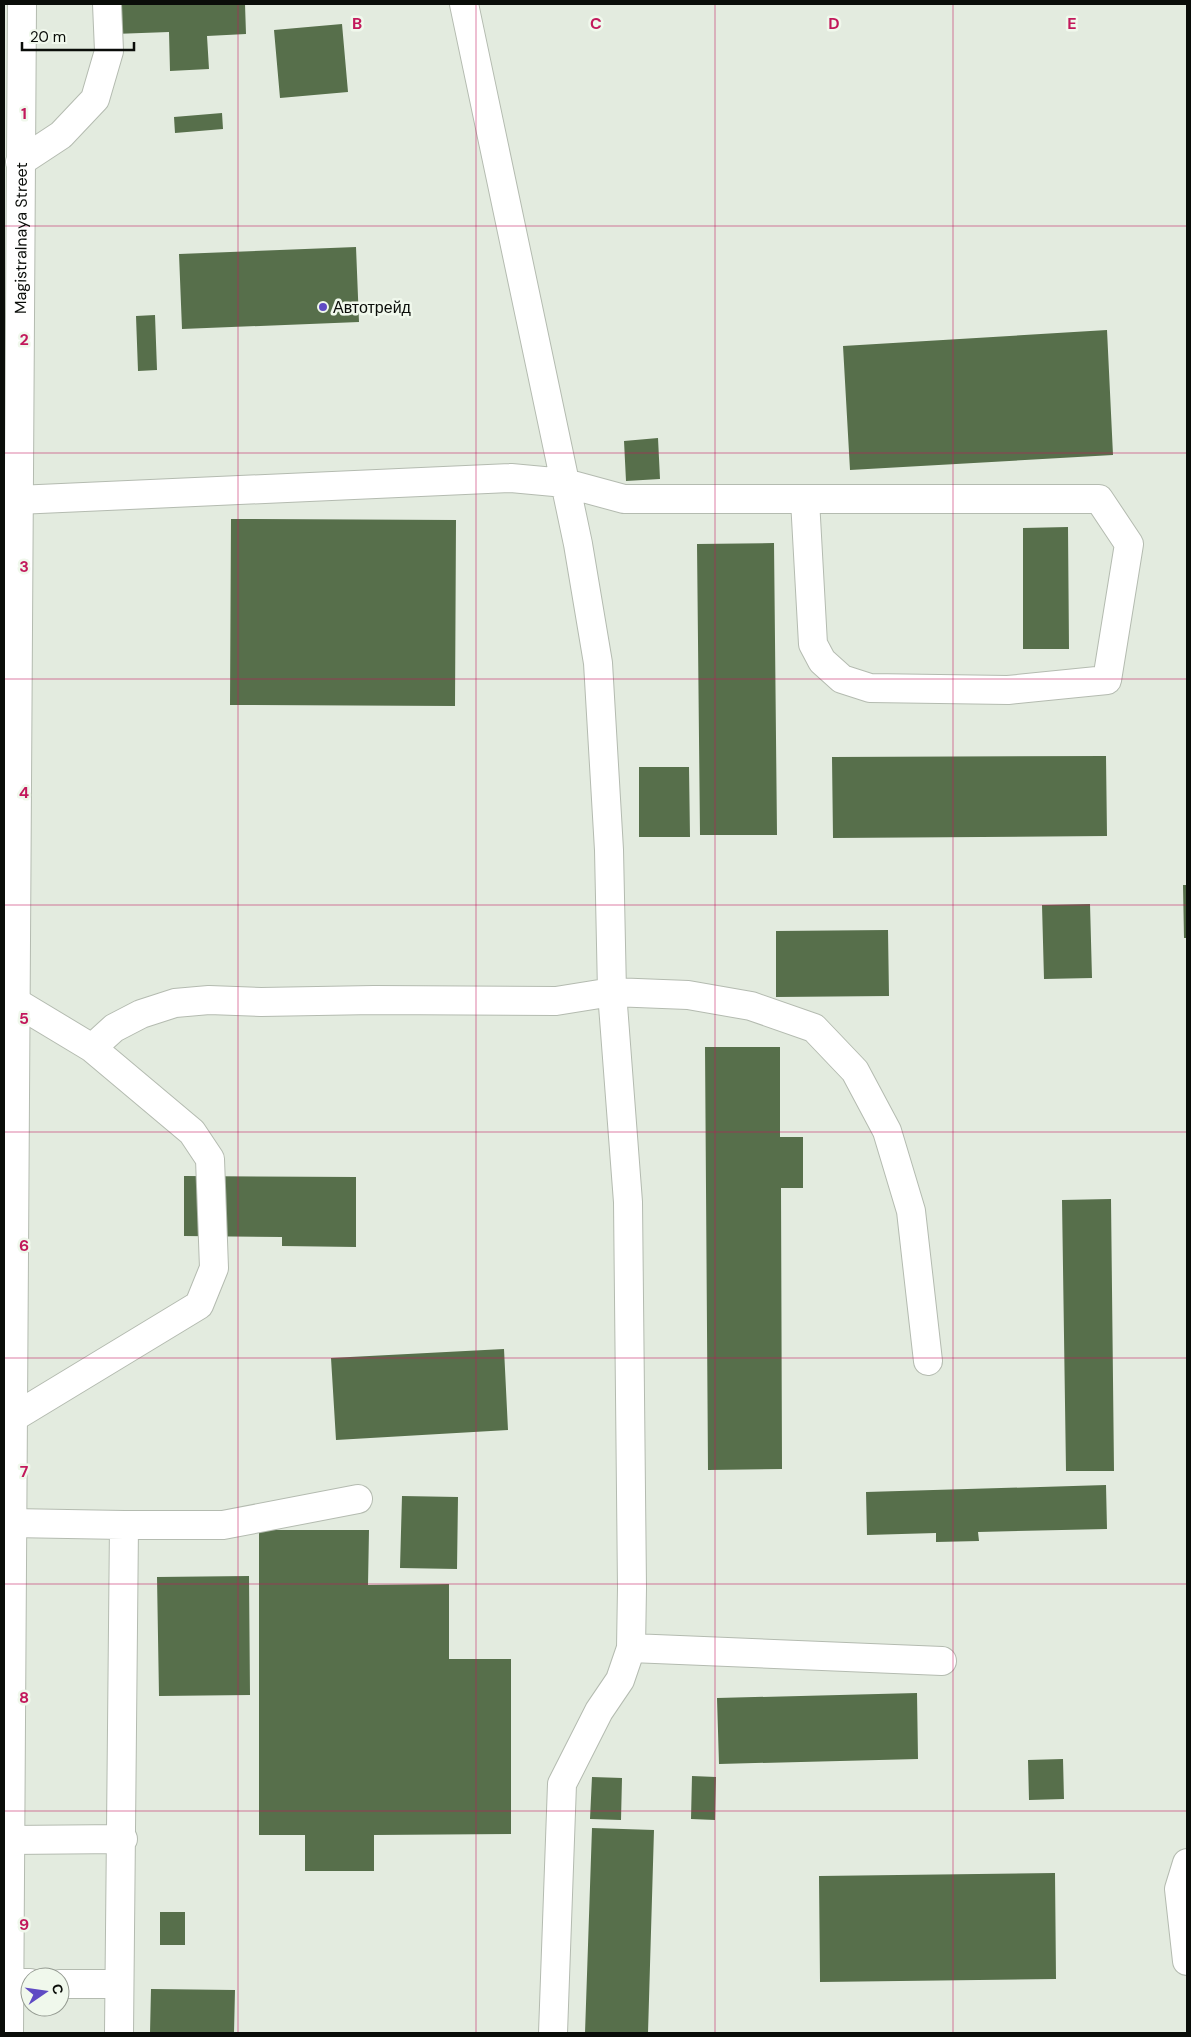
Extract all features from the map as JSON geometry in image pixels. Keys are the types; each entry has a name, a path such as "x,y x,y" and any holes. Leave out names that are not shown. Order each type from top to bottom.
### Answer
{"main road":[{"name":"Magistralnaya Street","path":"8,2033 20,1983 9,1840 22,4"},
{"path":"20,162 61,136 95,99 109,51 107,4"},
{"path":"464,4 565,483 598,663 609,850 612,992 628,1202 631,1648 620,1680 599,1711 562,1784 553,2033"},
{"path":"17,500 511,478 565,483 624,499 1099,499 1129,544 1107,680 1008,690 870,688 842,679 822,661 813,644 804,500"},
{"path":"92,1048 114,1028 132,1018 175,1003 209,1000 261,1002 374,1000 556,1001 612,992 688,995 752,1006 814,1028 855,1071 887,1131 911,1211 928,1361"},
{"path":"11,1419 199,1305 214,1268 210,1159 192,1132 92,1048 14,1001"},
{"path":"11,1523 223,1525 358,1499"},
{"path":"119,2033 124,1525"},
{"path":"631,1648 942,1661"},
{"path":"9,1840 122,1839"},
{"path":"1187,1863 1179,1889 1187,1961"},
{"path":"70,1984 119,1984"}],"building":[{"path":"113,4 245,4 246,34 207,36 209,69 170,71 169,32 114,34"},
{"path":"342,24 348,92 280,98 274,30"},
{"path":"222,113 223,129 175,133 174,117"},
{"path":"356,247 359,322 182,329 179,254"},
{"path":"155,315 157,370 138,371 136,316"},
{"path":"1107,330 1113,455 850,470 843,346"},
{"path":"658,438 660,479 626,481 624,441"},
{"path":"231,519 456,520 455,706 230,705"},
{"path":"1068,527 1069,649 1023,649 1023,528"},
{"path":"774,543 777,835 700,835 697,544"},
{"path":"1106,756 1107,836 833,838 832,757"},
{"path":"639,767 689,767 690,837 639,837"},
{"path":"1183,885 1187,885 1187,938 1184,938"},
{"path":"1090,904 1092,978 1044,979 1042,905"},
{"path":"888,930 889,996 776,997 776,931"},
{"path":"705,1047 780,1047 780,1137 803,1137 803,1188 781,1188 782,1469 708,1470"},
{"path":"184,1176 356,1177 356,1247 282,1246 282,1237 184,1236"},
{"path":"1111,1199 1114,1471 1066,1471 1062,1200"},
{"path":"504,1349 508,1430 336,1440 331,1358"},
{"path":"1106,1485 1107,1529 978,1532 979,1541 936,1542 936,1533 867,1535 866,1492"},
{"path":"402,1496 458,1497 457,1569 400,1568"},
{"path":"259,1530 369,1530 368,1585 449,1584 449,1659 511,1659 511,1834 374,1835 374,1871 305,1871 305,1835 259,1835"},
{"path":"249,1576 250,1695 159,1696 157,1577"},
{"path":"917,1693 918,1759 719,1764 717,1698"},
{"path":"1063,1759 1064,1799 1029,1800 1028,1760"},
{"path":"692,1776 716,1777 715,1820 691,1819"},
{"path":"592,1777 622,1778 621,1820 590,1819"},
{"path":"592,1828 654,1830 648,2033 585,2033"},
{"path":"1055,1873 1056,1979 820,1982 819,1876"},
{"path":"160,1912 185,1912 185,1945 160,1945"},
{"path":"151,1989 235,1990 234,2033 150,2033"}],"place":[{"name":"Автотрейд","path":"323,307"}]}
